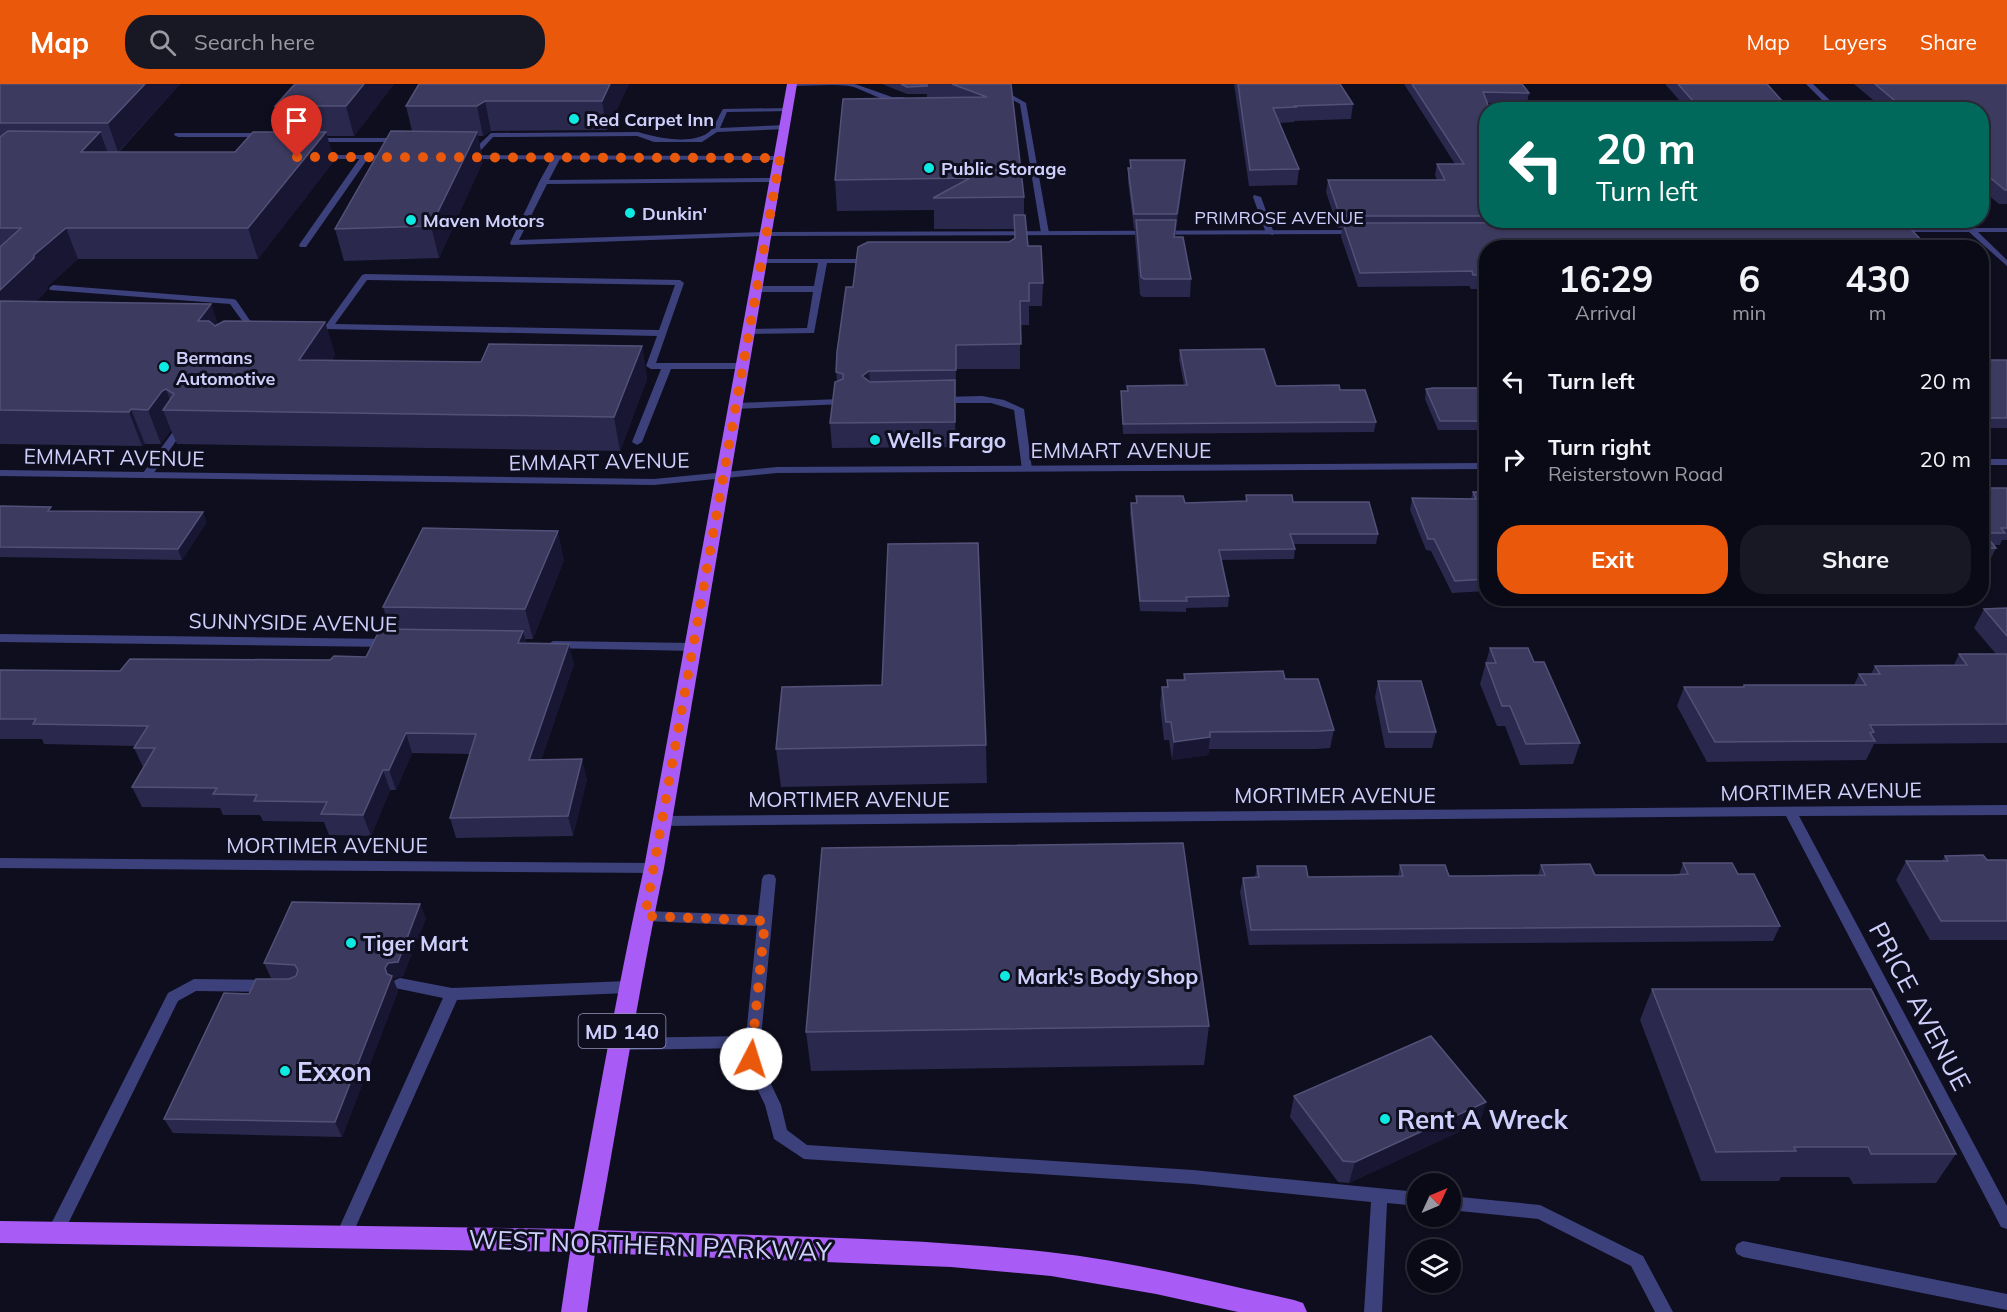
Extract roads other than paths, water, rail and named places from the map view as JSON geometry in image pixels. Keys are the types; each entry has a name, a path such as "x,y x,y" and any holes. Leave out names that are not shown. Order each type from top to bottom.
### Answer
{"main road":[{"name":"MD 140","path":"574,1312 584,1241 621,1044 628,987 645,916 663,821 792,84"},
{"name":"WEST NORTHERN PARKWAY","path":"0,1232 584,1241 951,1255 1029,1262 1156,1282 1294,1312"}],"street":[{"path":"792,84 850,84 891,99 913,99"},
{"path":"1809,84 1828,102"},
{"path":"990,98 1012,97 1023,103 1045,233"},
{"path":"470,157 490,135 638,134 654,140 702,140 716,129 724,110 788,110"},
{"path":"716,129 785,127"},
{"path":"178,135 268,135 275,137"},
{"path":"306,140 412,140"},
{"path":"477,140 486,140"},
{"path":"308,157 400,157"},
{"path":"303,245 365,157"},
{"path":"458,157 780,158"},
{"path":"557,157 543,182 776,180"},
{"name":"PRIMROSE AVENUE","path":"543,182 514,243 766,234 1008,238 1045,233 1365,232"},
{"path":"1257,197 1270,232"},
{"path":"1887,230 2007,230"},
{"path":"1970,230 1981,240"},
{"path":"1989,247 2007,264"},
{"path":"762,261 881,261"},
{"path":"748,332 811,331 823,261"},
{"path":"651,366 680,283 365,277 329,327 553,335 662,333"},
{"path":"53,288 233,302 247,322 233,346"},
{"path":"755,289 818,289"},
{"path":"640,366 742,366"},
{"path":"637,442 667,366"},
{"path":"927,400 1007,402 1019,409 1026,469"},
{"path":"735,406 840,402"},
{"path":"147,476 180,428"},
{"path":"1989,462 2007,462"},
{"name":"EMMART AVENUE","path":"0,473 654,482 777,470 1479,466"},
{"name":"SUNNYSIDE AVENUE","path":"0,638 407,643"},
{"path":"539,645 694,647"},
{"name":"MORTIMER AVENUE","path":"663,821 2007,810"},
{"name":"PRICE AVENUE","path":"1791,813 2007,1222"},
{"name":"MORTIMER AVENUE","path":"0,863 654,868"},
{"path":"769,879 751,1059 773,1105 780,1134 804,1152 1193,1177 1407,1199"},
{"path":"645,916 765,921"},
{"path":"400,984 452,994 628,987"},
{"path":"55,1233 173,997 194,985 284,986"},
{"path":"343,1237 452,994"},
{"path":"621,1044 752,1042"},
{"path":"1373,1312 1379,1196"},
{"path":"1461,1204 1540,1212 1637,1262 1664,1312"},
{"path":"1743,1249 2007,1302"}],"place":[{"name":"Red Carpet Inn","path":"574,119"},
{"name":"Public Storage","path":"929,168"},
{"name":"Dunkin'","path":"630,213"},
{"name":"Maven Motors","path":"411,220"},
{"name":"Bermans Automotive","path":"164,367"},
{"name":"Wells Fargo","path":"875,440"},
{"name":"Tiger Mart","path":"351,943"},
{"name":"Mark's Body Shop","path":"1005,976"},
{"name":"Exxon","path":"285,1071"},
{"name":"Rent A Wreck","path":"1385,1119"}]}
